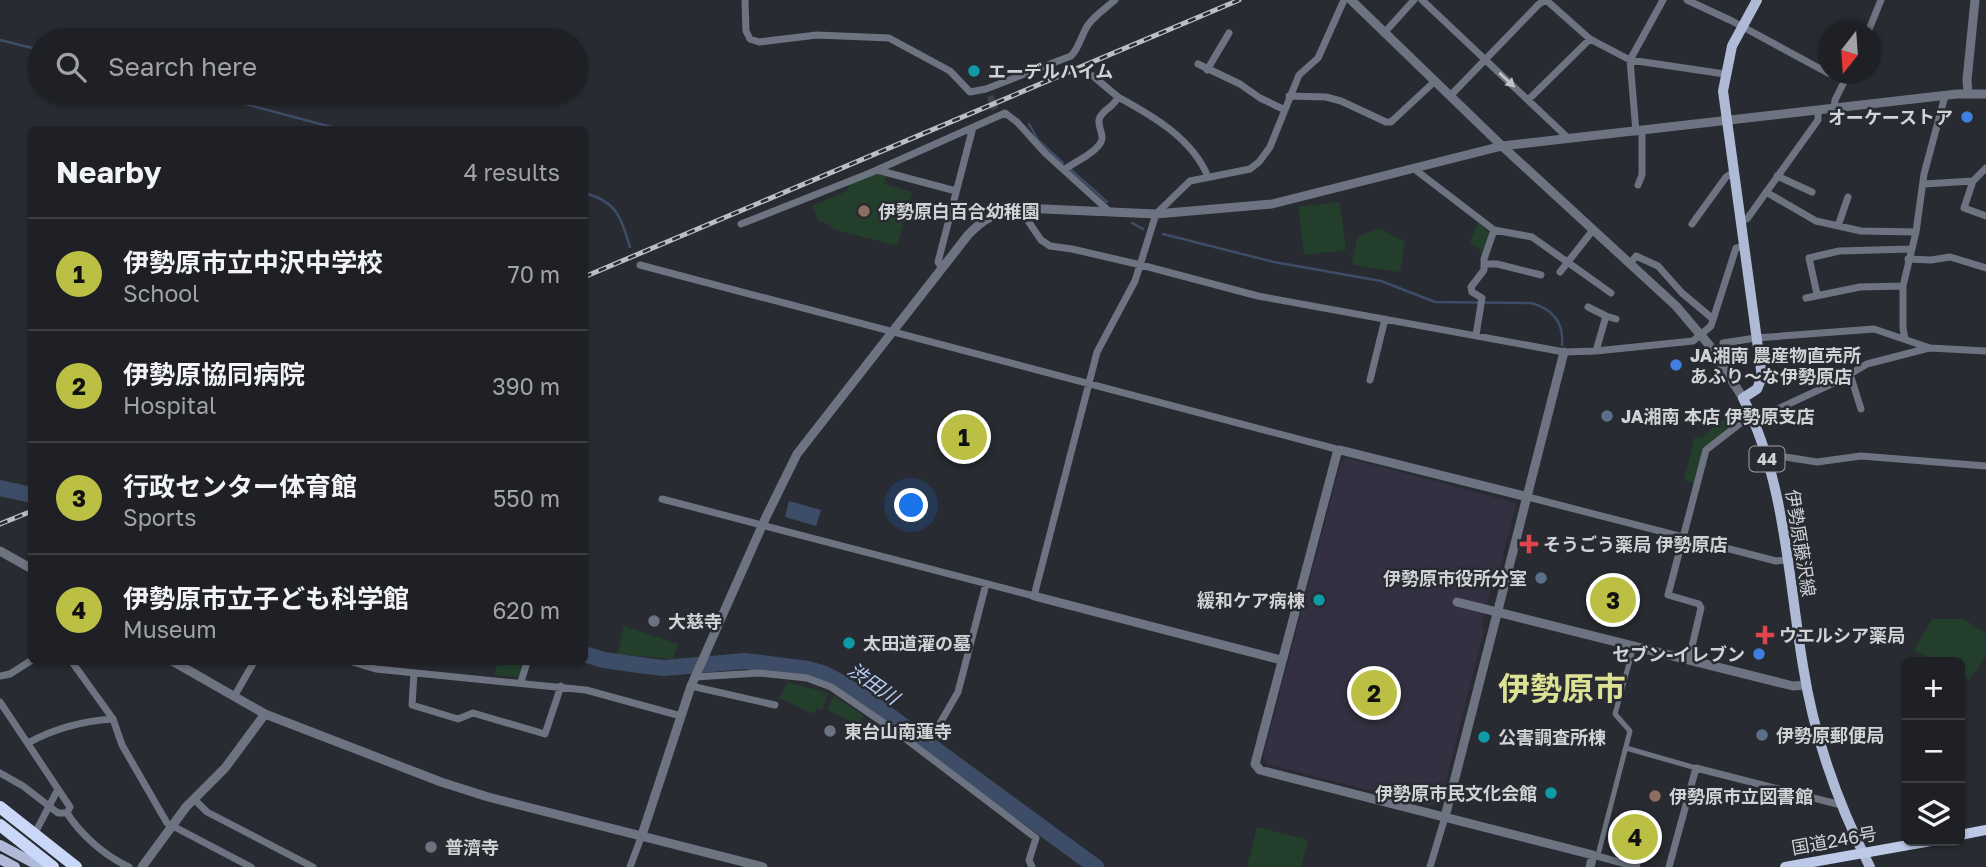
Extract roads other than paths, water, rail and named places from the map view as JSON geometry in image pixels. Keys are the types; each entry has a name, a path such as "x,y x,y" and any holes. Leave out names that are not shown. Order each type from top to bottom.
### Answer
{"highway":[{"path":"0,807 76,867"},
{"path":"0,825 53,867"},
{"path":"1965,834 1986,830"},
{"name":"国道246号","path":"1785,867 1903,846"}],"main road":[{"path":"1743,398 1757,389 1762,377 1723,91 1732,46 1757,0"},
{"name":"伊勢原藤沢線","path":"1743,398 1775,485 1806,685 1821,744 1841,805 1870,867"},
{"path":"0,845 41,867"},
{"path":"0,859 15,867"}],"street":[{"path":"745,0 746,31 750,39 759,42 817,35 888,38 950,71 970,92 988,92 1071,56 1094,18 1115,0"},
{"path":"1034,596 1097,352 1127,298 1141,265 1156,214 1190,181 1250,169 1259,162 1270,147 1283,109 1299,75 1318,58 1344,0"},
{"path":"1351,0 1502,146 1676,306 1702,335 1743,398"},
{"path":"1385,32 1414,0"},
{"path":"1422,0 1568,138"},
{"path":"1451,95 1539,4 1546,0 1590,39 1630,60 1725,74"},
{"path":"1637,185 1643,175 1630,60 1663,0"},
{"path":"1687,0 1818,67"},
{"path":"1872,21 1881,0"},
{"path":"1968,93 1975,0"},
{"path":"1207,70 1229,33"},
{"path":"1528,100 1590,39"},
{"path":"1198,64 1240,83 1260,98 1283,109"},
{"path":"1093,76 1118,97 1158,120 1178,137 1202,162 1208,177"},
{"path":"1289,96 1326,97 1391,122 1435,81"},
{"path":"1835,108 1835,100 1843,84"},
{"path":"630,867 694,679 797,454 891,332 981,222 1000,212 1022,208 1156,214 1272,204 1502,146 1968,93 1986,94"},
{"path":"1905,339 1903,286 1916,232 1924,174 1945,96"},
{"path":"1064,170 1097,149 1102,135 1099,119 1118,97"},
{"path":"1740,221 1747,219 1818,120 1818,110"},
{"path":"741,224 877,170 973,127 997,112 1005,113 1017,122 1110,212"},
{"path":"942,268 938,262 973,127"},
{"path":"1413,168 1494,230 1532,237 1611,293"},
{"path":"1986,168 1973,181 1964,208 1986,216"},
{"path":"877,170 956,191"},
{"path":"1692,224 1726,177 1734,172"},
{"path":"1777,176 1812,192"},
{"path":"1924,184 1973,181"},
{"path":"1766,192 1798,213 1816,221 1861,231 1916,232"},
{"path":"1838,226 1848,197"},
{"path":"1022,208 1045,244 1141,265 1258,296 1564,352 1693,341 1711,326 1736,248 1744,247"},
{"path":"1476,335 1482,302 1471,287 1484,270 1484,259 1494,230"},
{"path":"1560,272 1593,230"},
{"path":"1817,294 1809,258 1839,251 1910,249"},
{"path":"1630,264 1636,256 1658,266 1682,293 1713,319"},
{"path":"1908,259 1950,257 1986,268"},
{"path":"1485,264 1497,264 1541,275"},
{"path":"640,265 1340,450 1776,561 1787,560"},
{"path":"1807,298 1860,287 1903,286"},
{"path":"1588,307 1616,319"},
{"path":"1596,351 1606,316"},
{"path":"1370,380 1385,319"},
{"path":"1723,343 1874,329 1930,348 1986,351"},
{"path":"1689,659 1702,608 1699,604 1668,595 1706,450 1752,417 1867,365 1930,348"},
{"path":"1430,867 1564,352"},
{"path":"1850,374 1861,409"},
{"path":"1340,450 1337,453 1255,762 1257,769 1596,853 1637,867"},
{"path":"1767,458 1779,456 1817,462 1872,456 1986,466"},
{"path":"662,499 1282,660"},
{"path":"0,551 28,567"},
{"path":"932,739 958,692 986,584"},
{"path":"1457,602 1793,686 1806,685"},
{"path":"1590,867 1630,731 1615,714 1632,653"},
{"path":"0,676 10,674 28,663"},
{"path":"74,665 113,719 127,754 162,816 172,827 251,867"},
{"path":"180,665 265,714 462,789 763,867"},
{"path":"235,695 252,665"},
{"path":"362,665 376,669 586,690 681,716"},
{"path":"521,682 526,665"},
{"path":"414,673 412,705 458,719 473,713 545,734 561,686"},
{"path":"694,679 740,673 786,676 817,681 845,695 1036,838 1030,860 1032,867"},
{"path":"694,679 775,705"},
{"path":"0,702 70,807 67,813"},
{"path":"142,867 194,799 225,768 265,714"},
{"path":"28,743 45,733 68,726 113,719"},
{"path":"1626,748 1841,805"},
{"path":"1669,867 1696,768"},
{"path":"0,773 61,814 67,813"},
{"path":"22,857 58,789"},
{"path":"194,799 207,812 313,867"},
{"path":"67,813 76,826 107,855 129,867"}],"water":[{"path":"789,501 821,510 816,526 785,517"}],"waterway":[{"path":"0,40 28,47"},
{"path":"248,105 328,126"},
{"path":"1029,124 1038,140 1063,163"},
{"path":"1071,170 1107,202"},
{"path":"588,194 604,201 616,212 630,247"},
{"path":"1132,223 1143,229"},
{"path":"1163,234 1274,262 1381,281 1435,302 1531,303 1551,313 1559,323 1562,345"},
{"name":"渋田川","path":"0,488 28,494"},
{"name":"渋田川","path":"588,655 664,668 745,661 808,669 825,674 879,708 1096,867"}],"tunnel":[{"path":"990,96 995,109"}],"railway":[{"path":"588,275 1239,0"},
{"path":"0,524 28,513"}],"place":[{"name":"エーデルハイム","path":"974,71"},
{"name":"オーケーストア","path":"1967,117"},
{"name":"伊勢原白百合幼稚園","path":"864,211"},
{"name":"JA湘南 農産物直売所 あふり～な伊勢原店","path":"1676,365"},
{"name":"JA湘南 本店 伊勢原支店","path":"1607,416"},
{"name":"伊勢原市立中沢中学校","path":"964,437"},
{"name":"そうごう薬局 伊勢原店","path":"1529,544"},
{"name":"伊勢原市役所分室","path":"1541,578"},
{"name":"緩和ケア病棟","path":"1319,600"},
{"name":"行政センター体育館","path":"1613,600"},
{"name":"大慈寺","path":"654,621"},
{"name":"ウエルシア薬局","path":"1765,635"},
{"name":"太田道灌の墓","path":"849,643"},
{"name":"セブン-イレブン","path":"1759,654"},
{"name":"伊勢原協同病院","path":"1374,693"},
{"name":"東台山南蓮寺","path":"830,731"},
{"name":"伊勢原郵便局","path":"1762,735"},
{"name":"公害調査所棟","path":"1484,737"},
{"name":"伊勢原市民文化会館","path":"1551,793"},
{"name":"伊勢原市立図書館","path":"1655,796"},
{"name":"伊勢原市立子ども科学館","path":"1635,837"},
{"name":"普濟寺","path":"431,847"}],"district":[{"name":"伊勢原市","path":"1562,688"}]}
